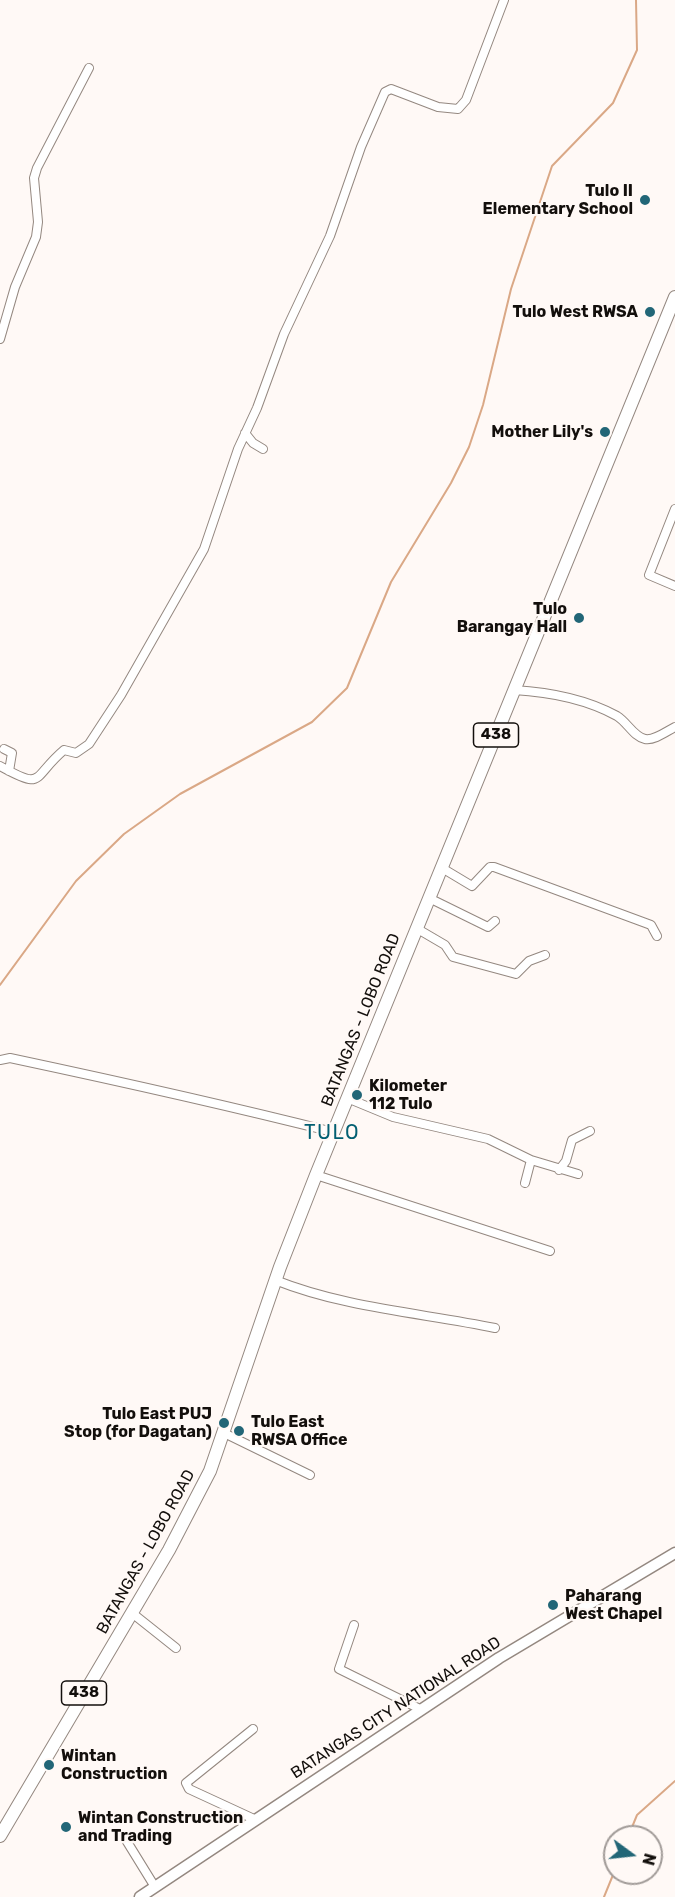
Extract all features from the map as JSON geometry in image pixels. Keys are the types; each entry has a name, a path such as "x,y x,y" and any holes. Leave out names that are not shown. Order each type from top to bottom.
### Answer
{"main road":[{"name":"BATANGAS - LOBO ROAD","path":"0,1836 192,1508 224,1433 275,1280 333,1132 514,690 671,317 675,297"}],"street":[{"path":"0,766 30,781 64,750 76,753 89,744 128,683 204,549 245,433 284,334 330,237 359,153 385,92 391,89 438,107 458,109 466,100 504,0"},
{"path":"0,339 15,287 36,237 38,222 34,178 37,168 89,68"},
{"path":"245,433 253,443 264,449"},
{"path":"675,508 649,575 675,586"},
{"path":"514,690 550,693 599,708 619,717 644,739 650,740 675,727"},
{"path":"4,749 12,753 9,771"},
{"path":"442,868 472,886 490,867 494,867 651,925 657,936"},
{"path":"429,898 488,927 495,921"},
{"path":"416,928 445,945 453,957 516,974 529,961 545,955"},
{"path":"0,1059 10,1058 168,1095 220,1103 333,1132"},
{"path":"347,1098 402,1120 488,1139 531,1160 578,1174"},
{"path":"559,1170 566,1161 572,1140 590,1131"},
{"path":"525,1183 531,1160"},
{"path":"316,1175 550,1251"},
{"path":"275,1280 305,1292 343,1301 495,1328"},
{"path":"224,1433 310,1475"},
{"name":"BATANGAS CITY NATIONAL ROAD","path":"140,1897 254,1819 516,1647 675,1553"},
{"path":"132,1613 176,1648"},
{"path":"354,1624 339,1670 420,1709"},
{"path":"253,1730 186,1783 189,1788 254,1819"},
{"path":"126,1840 155,1887"}],"waterway":[{"path":"0,985 76,881 124,834 180,794 312,722 347,688 391,582 451,483 469,447 483,405 511,289 552,166 613,103 637,50 636,0"},
{"path":"633,1825 637,1815 675,1781"},
{"path":"604,1897 609,1885"}],"place":[{"name":"Tulo II Elementary School","path":"645,200"},
{"name":"Tulo West RWSA","path":"650,312"},
{"name":"Mother Lily's","path":"605,432"},
{"name":"Tulo Barangay Hall","path":"579,618"},
{"name":"Kilometer 112 Tulo","path":"357,1095"},
{"name":"Tulo East PUJ Stop (for Dagatan)","path":"224,1423"},
{"name":"Tulo East RWSA Office","path":"239,1431"},
{"name":"Paharang West Chapel","path":"553,1605"},
{"name":"Wintan Construction","path":"49,1765"},
{"name":"Wintan Construction and Trading","path":"66,1827"}],"district":[{"name":"TULO","path":"332,1133"}]}
